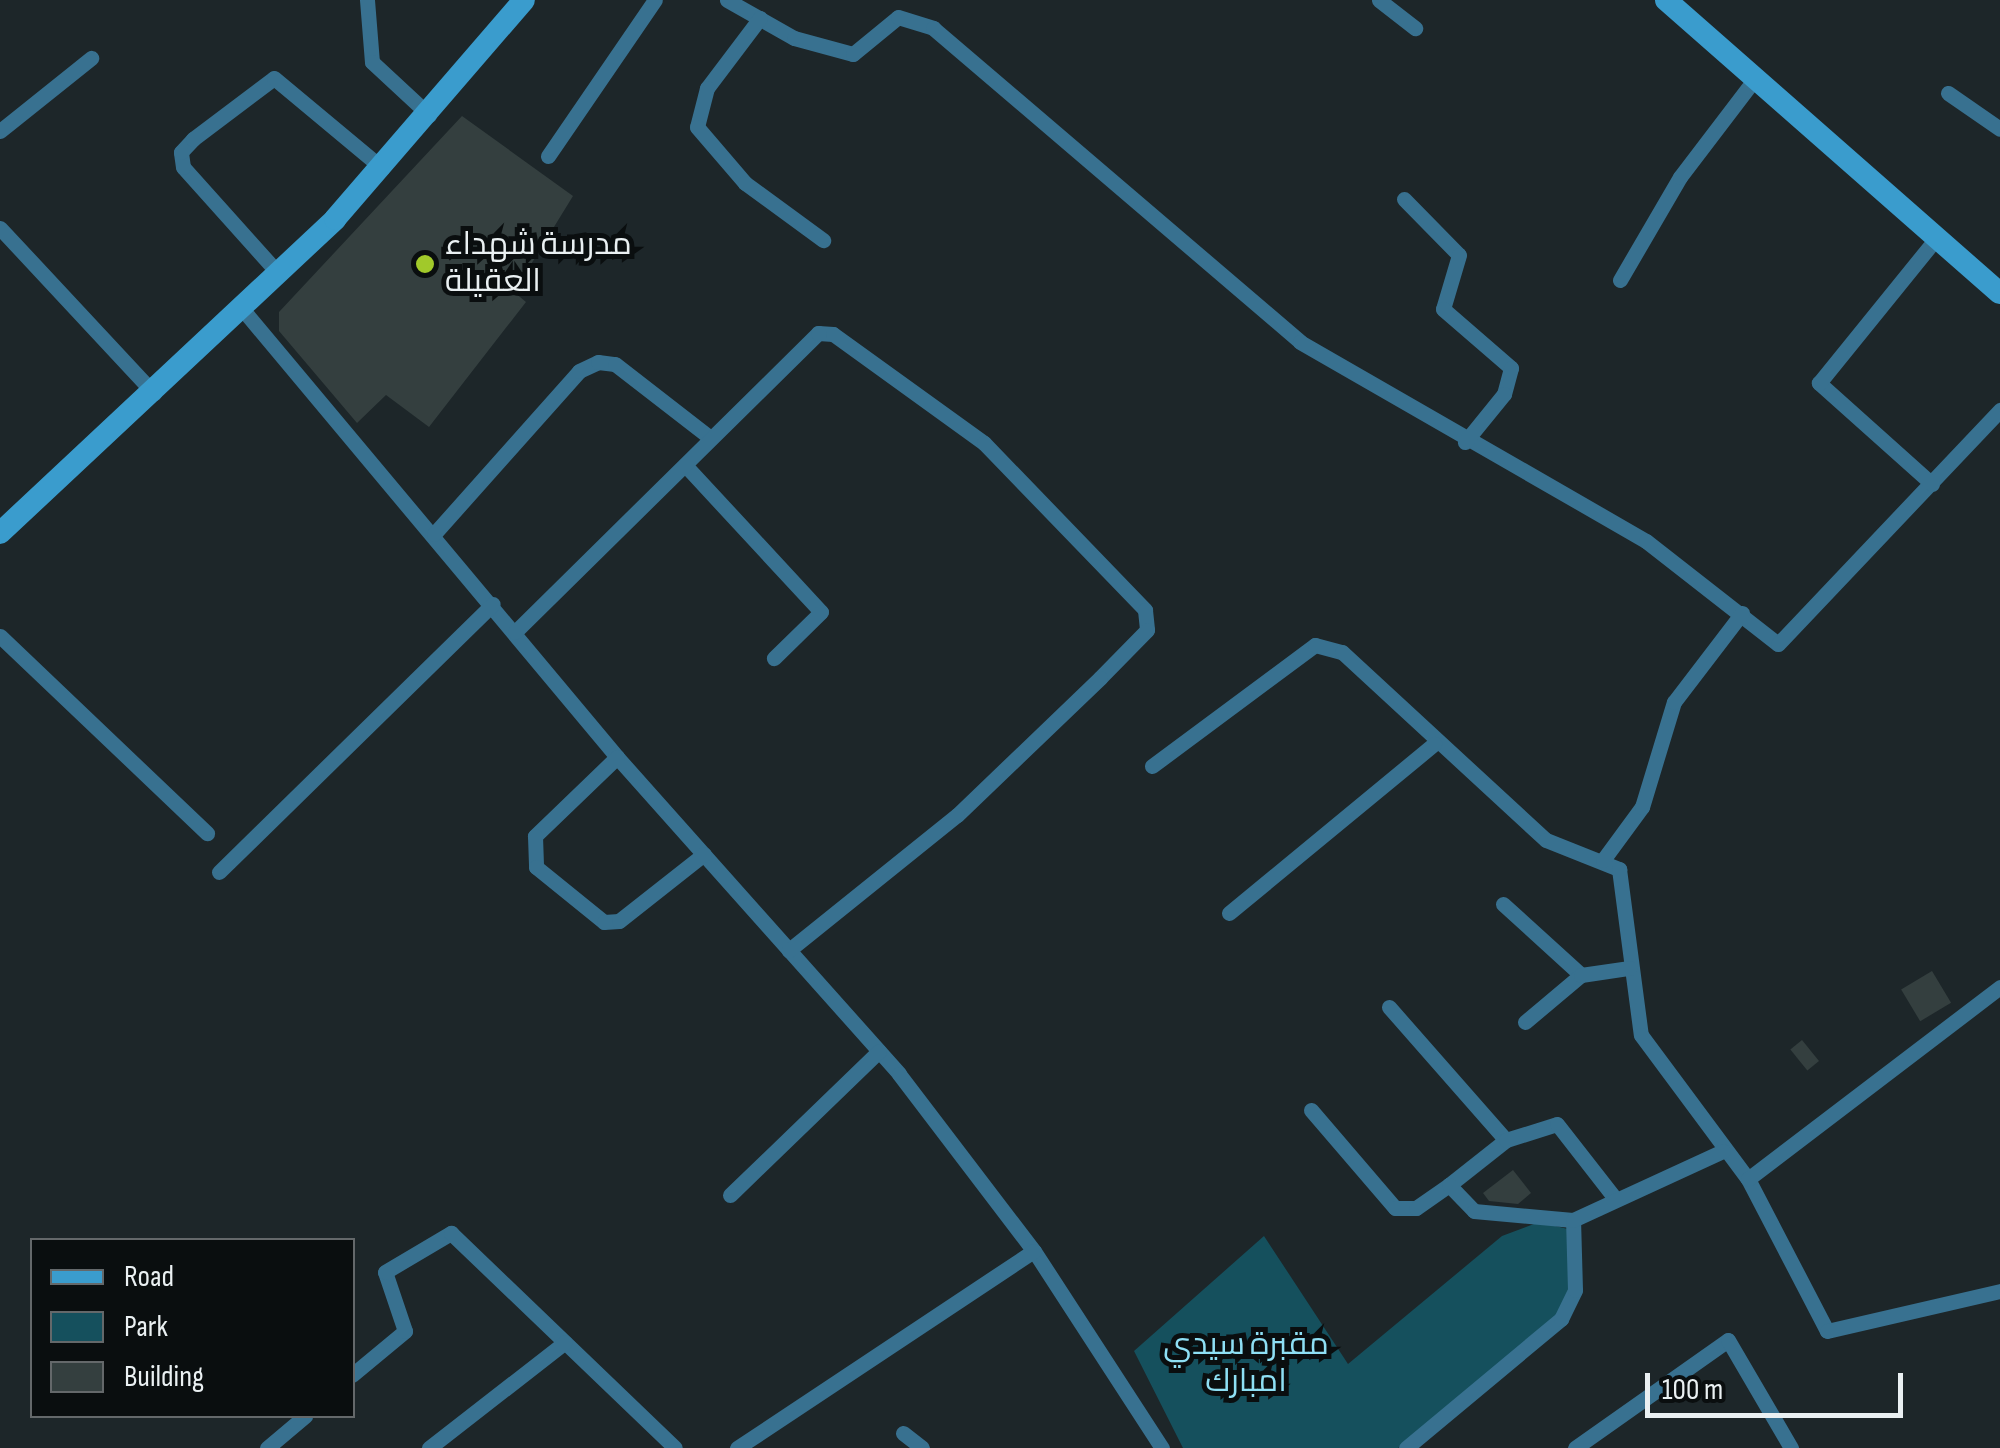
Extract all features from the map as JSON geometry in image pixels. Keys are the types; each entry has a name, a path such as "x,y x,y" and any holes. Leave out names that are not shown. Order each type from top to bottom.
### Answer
{"street":[{"path":"367,0 372,62 429,115"},
{"path":"0,533 244,311 382,168 524,0"},
{"path":"548,156 655,0"},
{"path":"728,0 760,18 853,54 898,17 906,0"},
{"path":"1379,0 1415,28"},
{"path":"1666,0 2000,293"},
{"path":"898,17 933,28 1023,98 1300,342 1465,442 1604,515 1785,644 2000,410"},
{"path":"760,18 707,88 698,127 744,184 823,240"},
{"path":"0,131 91,58"},
{"path":"1620,280 1680,177 1757,76"},
{"path":"278,273 183,167 193,139 274,78 382,168"},
{"path":"1948,93 2000,128"},
{"path":"1404,199 1454,241 1443,309 1511,368 1504,394 1465,442"},
{"path":"0,228 154,393"},
{"path":"1932,484 1819,383 1938,236"},
{"path":"244,311 434,534 617,758 879,1052 1034,1250 1162,1448"},
{"path":"515,632 804,341 833,334 984,443 1148,620 956,815 789,950"},
{"path":"434,534 579,371 598,362 614,364 709,437"},
{"path":"685,465 821,612 774,658"},
{"path":"220,872 492,604"},
{"path":"1603,860 1642,807 1674,702 1742,613"},
{"path":"0,636 207,833"},
{"path":"1152,766 1326,644 1546,840 1603,860 1628,889 1629,968 1641,1035 1723,1152 1748,1179 1827,1331 2000,1291"},
{"path":"1229,913 1434,744"},
{"path":"617,758 535,836 536,867 604,922 619,921 704,854"},
{"path":"1503,904 1581,975"},
{"path":"1525,1022 1581,975 1629,968"},
{"path":"1748,1179 2000,987"},
{"path":"1390,1007 1506,1140"},
{"path":"730,1195 879,1052"},
{"path":"1312,1110 1395,1208 1416,1208 1506,1140 1557,1124 1614,1197"},
{"path":"1449,1185 1474,1211 1573,1220 1614,1197 1723,1152"},
{"path":"1406,1448 1561,1319 1575,1290 1573,1220"},
{"path":"355,1373 406,1330 384,1272 444,1232 675,1448"},
{"path":"737,1448 1034,1250"},
{"path":"1575,1448 1728,1340 1792,1448"},
{"path":"429,1448 565,1342"},
{"path":"267,1448 303,1418"},
{"path":"904,1433 922,1448"}],"green space":[{"name":"مقبرة سيدي امبارك","path":"1539,1222 1576,1231 1569,1305 1398,1448 1183,1448 1134,1351 1264,1236 1348,1364 1502,1236"}],"building":[{"name":"مدرسة شهداء العقيلة","path":"462,116 573,196 514,292 526,302 429,427 386,395 357,423 279,331 279,312"},
{"path":"1932,971 1951,1003 1920,1021 1901,990"},
{"path":"1802,1040 1819,1061 1807,1070 1790,1049"},
{"path":"1513,1170 1531,1193 1518,1204 1489,1201 1483,1193"}],"place":[{"name":"مدرسة شهداء العقيلة","path":"425,264"}]}
